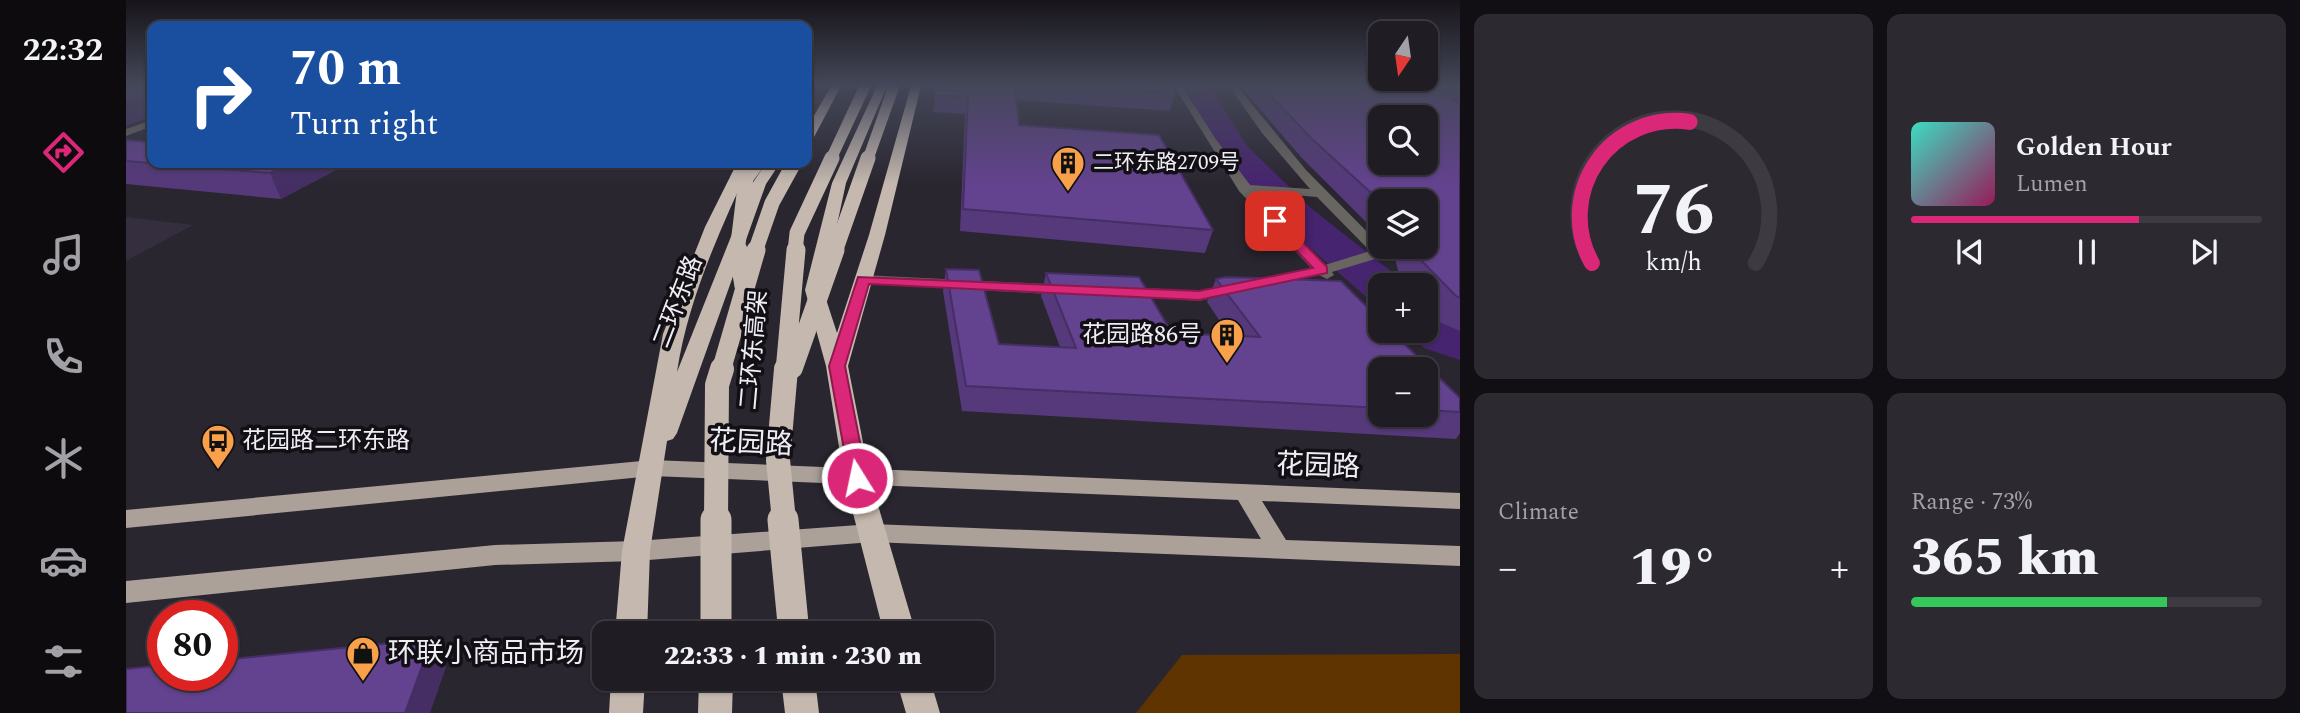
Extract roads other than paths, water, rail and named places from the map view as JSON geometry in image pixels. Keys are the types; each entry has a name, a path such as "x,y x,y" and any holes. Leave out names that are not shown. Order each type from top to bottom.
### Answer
{"highway":[{"name":"二环东高架","path":"793,621 778,460 797,233 850,119"},
{"path":"867,119 839,183 814,290 837,366 857,478 896,621"},
{"path":"783,397 882,119"},
{"path":"837,366 907,119"},
{"name":"二环东路","path":"632,621 636,551 673,334 713,227 742,168"},
{"path":"745,288 737,255 746,178 753,168"},
{"name":"二环东路","path":"652,468 754,197 770,168"},
{"name":"二环东高架","path":"716,621 717,385 772,203 791,168"},
{"path":"626,713 627,691"},
{"path":"715,713 716,691"},
{"path":"800,691 802,713"},
{"path":"917,691 923,713"}],"main road":[{"name":"花园路","path":"126,519 652,468 1460,501"},
{"path":"1245,493 1279,548"},
{"path":"126,592 495,555 636,551 872,533 1460,556"}],"street":[{"path":"1196,119 1203,133 1249,188 1342,289"},
{"path":"1106,291 1199,296 1322,270 1380,253 1318,193 1256,119"},
{"path":"126,133 147,125"},
{"path":"1249,188 1318,193"},
{"path":"863,280 1079,290"}],"waterway":[{"path":"1216,119 1234,152 1298,217 1368,275"},
{"path":"1438,334 1460,345"}],"place":[{"name":"二环东路2709号","path":"1068,193"},
{"name":"花园路86号","path":"1227,365"},
{"name":"花园路二环东路","path":"218,471"},
{"name":"环联小商品市场","path":"363,683"}]}
